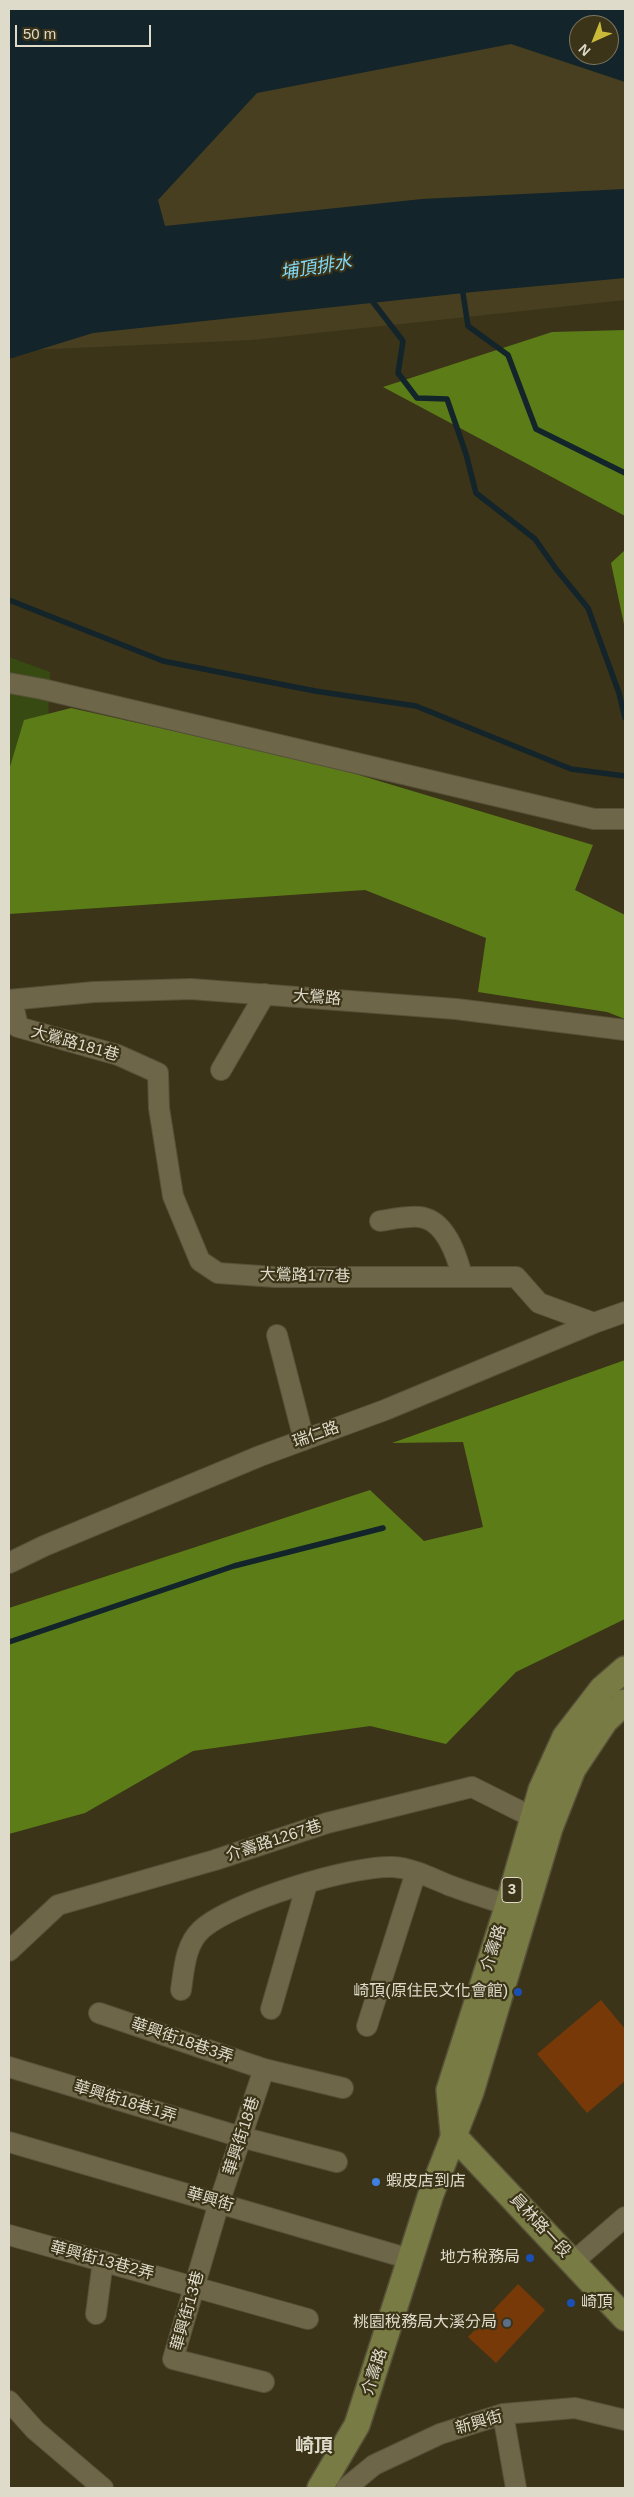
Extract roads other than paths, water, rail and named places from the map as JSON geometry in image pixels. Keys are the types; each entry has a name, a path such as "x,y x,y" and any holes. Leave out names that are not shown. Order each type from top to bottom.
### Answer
{"main road":[{"name":"介壽路","path":"320,2488 357,2425 410,2259 453,2135 471,2092 541,1823 541,1790 565,1737 602,1689 625,1669"},
{"name":"介壽路","path":"453,2135 450,2090 508,1905 541,1823 573,1769 605,1721 625,1702"},
{"name":"員林路一段","path":"453,2135 625,2318"}],"street":[{"path":"9,683 90,700 594,819 625,819"},
{"name":"大鶯路","path":"10,1000 94,992 191,989 456,1009 625,1030"},
{"path":"221,1070 265,994"},
{"name":"大鶯路181巷","path":"10,1000 18,1027 118,1055 158,1073"},
{"name":"大鶯路177巷","path":"158,1073 159,1108 173,1196 200,1261 218,1274 285,1277 516,1277 538,1303 594,1323"},
{"path":"380,1220 421,1217 429,1221 440,1229 455,1249 462,1276"},
{"name":"瑞仁路","path":"9,1563 179,1490 385,1410 594,1323 625,1312"},
{"path":"277,1335 304,1440"},
{"name":"介壽路1267巷","path":"9,1951 58,1904 215,1860 327,1823 472,1787 541,1823"},
{"path":"181,1990 188,1950 201,1930 241,1906 274,1893 352,1872 393,1867 416,1872 508,1905"},
{"path":"367,2026 416,1872"},
{"path":"271,2009 307,1884"},
{"name":"華興街18巷3弄","path":"100,2013 264,2069 343,2088"},
{"name":"華興街18巷1弄","path":"9,2067 241,2137 337,2162"},
{"name":"華興街18巷","path":"219,2203 264,2069"},
{"name":"華興街","path":"9,2142 410,2259"},
{"name":"華興街13巷","path":"219,2203 174,2359 264,2382"},
{"path":"573,2262 625,2217"},
{"name":"華興街13巷2弄","path":"9,2235 308,2319"},
{"path":"96,2314 103,2261"},
{"path":"9,2401 36,2430 103,2488"},
{"name":"新興街","path":"346,2488 374,2465 440,2434 503,2414 575,2408 625,2420"},
{"path":"503,2414 516,2488"}],"water":[{"path":"9,9 625,9 625,82 574,65 619,65 619,15 569,15 569,63 511,44 257,93 158,200 165,226 422,199 625,189 625,278 473,292 93,333 9,359"}],"waterway":[{"name":"埔頂排水","path":"462,287 468,326 508,355 536,429 625,473"},
{"path":"369,297 403,341 398,373 417,398 447,399 466,454 476,493 535,539 556,569 588,608 619,693 625,718"},
{"path":"9,600 163,661 315,691 416,706 571,769 625,776"},
{"path":"9,1642 234,1566 383,1528"}],"place":[{"name":"崎頂(原住民文化會館)","path":"518,1992"},
{"name":"蝦皮店到店","path":"376,2182"},
{"name":"地方稅務局","path":"530,2258"},
{"name":"崎頂","path":"571,2303"},
{"name":"桃園稅務局大溪分局","path":"507,2323"}],"district":[{"name":"崎頂","path":"314,2447"}]}
